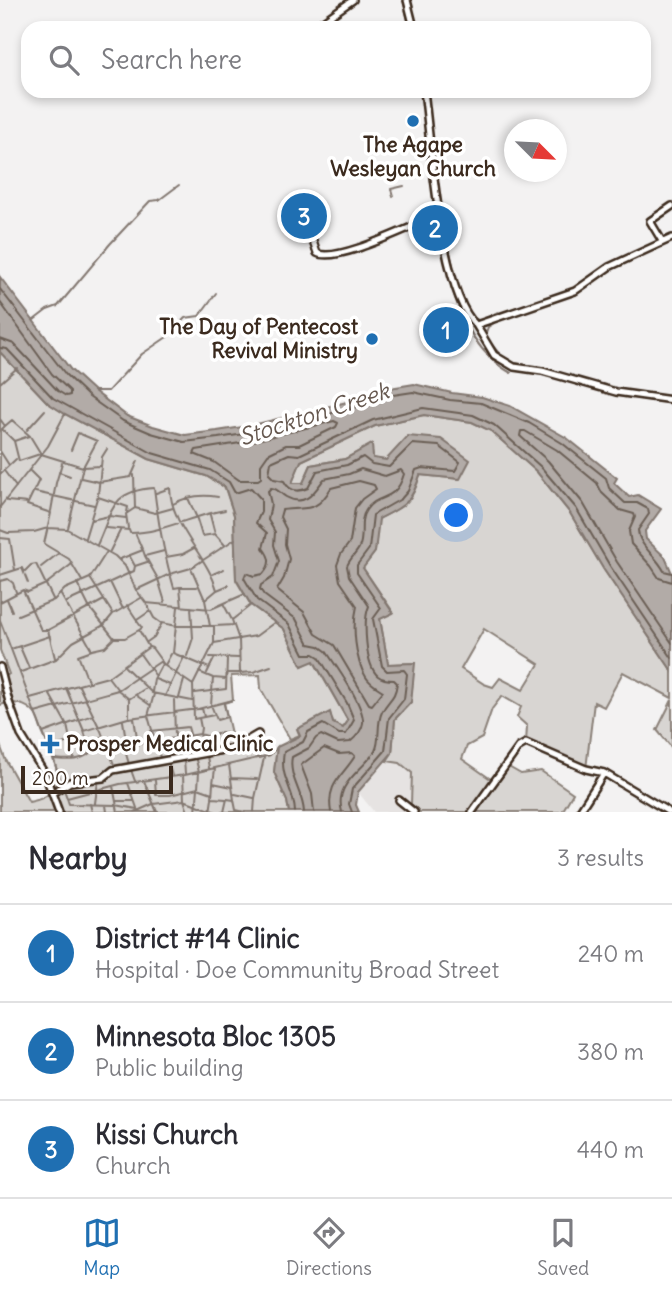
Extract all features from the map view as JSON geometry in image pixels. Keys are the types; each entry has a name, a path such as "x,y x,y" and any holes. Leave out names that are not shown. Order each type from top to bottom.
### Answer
{"street":[{"path":"323,21 353,0"},
{"path":"407,0 412,21"},
{"path":"425,98 440,219 458,299 494,355 514,367 559,375 615,392 672,400"},
{"path":"662,241 650,221 672,206"},
{"path":"309,229 317,253 322,256 379,240 435,217 440,219"},
{"path":"476,325 575,291 609,267 672,238"},
{"path":"0,667 21,735 45,774 59,812"},
{"path":"52,793 70,782 103,778 113,771 234,748 258,734"},
{"path":"472,812 519,747 526,743 586,769 604,773 669,812"},
{"path":"579,812 604,773"},
{"path":"399,800 414,812"}],"shaded area":[{"path":"0,352 48,403 65,414 149,459 206,476 225,488 234,515 236,580 251,605 284,629 302,666 313,660 348,721 343,728 333,723 330,713 298,730 300,735 290,739 261,689 260,675 231,676 233,700 224,703 234,747 250,740 258,758 270,755 277,747 274,772 289,812 0,812 0,745 29,802 51,792 56,785 57,776 53,756 35,714 28,707 19,704 0,705 0,675 4,677 9,674 0,650"},
{"path":"424,415 472,422 491,431 537,472 570,513 604,570 672,671 672,698 623,672 604,707 594,702 586,769 526,743 527,726 517,717 521,707 502,696 492,709 482,738 467,746 462,759 495,782 505,765 521,774 541,771 573,793 562,812 420,812 411,804 412,773 400,763 387,761 392,753 395,719 411,702 414,663 388,664 380,619 393,612 363,568 375,552 378,519 406,503 414,492 420,475 460,479 373,458 371,445 345,459 311,465 303,483 291,484 301,461 375,426","holes":["484,629 539,664 523,690 500,678 493,687 484,684 461,669"]},
{"path":"672,700 672,748 657,730"},
{"path":"387,761 400,763 413,773 411,804 420,812 374,812 358,792"}],"water":[{"name":"Stockton Creek","path":"0,277 71,370 127,416 153,426 185,435 249,426 414,384 482,397 510,406 567,438 617,478 614,483 629,497 638,495 661,509 645,531 646,539 665,557 672,573 672,671 604,570 570,513 537,472 491,431 472,422 424,415 375,426 301,461 292,483 303,483 311,465 345,459 372,444 373,458 386,460 408,436 441,439 470,460 460,479 420,475 406,503 379,519 375,552 363,568 393,613 380,619 388,664 415,663 411,702 395,719 392,753 358,792 356,805 359,812 289,812 274,772 277,747 300,736 297,729 330,712 333,723 343,728 348,721 314,661 302,666 284,629 251,605 236,579 234,515 225,487 206,476 149,459 48,403 0,352"}],"waterway":[{"path":"403,0 408,21"},
{"path":"410,0 415,21"},
{"path":"428,98 435,163"},
{"path":"426,134 436,212"},
{"path":"34,320 58,306 150,201 159,200 179,185"},
{"path":"393,196 391,189 404,186"},
{"path":"443,224 459,290"},
{"path":"446,265 449,276"},
{"path":"448,275 463,318 478,344 498,365 511,373"},
{"path":"94,391 108,391 142,354 167,337 185,318 199,316 216,293"},
{"path":"465,304 473,317 480,321 498,312"},
{"path":"485,335 488,327 494,323"},
{"path":"488,340 502,357"},
{"path":"510,362 529,366"},
{"path":"0,383 17,368"},
{"path":"27,430 45,410"},
{"path":"0,507 48,446 65,414"},
{"path":"0,419 5,426 2,429 14,441 19,461 40,454"},
{"path":"5,426 12,420 30,436 41,454 83,467 100,466"},
{"path":"68,528 83,467 97,441 78,433 71,450"},
{"path":"14,441 29,436"},
{"path":"85,538 98,495 102,457 107,449"},
{"path":"0,451 9,465"},
{"path":"0,474 16,459"},
{"path":"81,478 99,482 131,477 138,461"},
{"path":"51,511 62,463"},
{"path":"30,471 39,480 27,505 51,513 44,544 69,559 82,581"},
{"path":"5,472 16,487"},
{"path":"59,472 70,476"},
{"path":"134,475 135,508"},
{"path":"97,545 110,513 121,498 129,493 154,488 167,563 174,588 180,587 182,607"},
{"path":"156,493 170,488 176,515 212,577 217,590 205,600"},
{"path":"35,492 94,505"},
{"path":"173,504 195,496 218,497"},
{"path":"98,497 128,507 127,512"},
{"path":"188,498 202,536 215,534"},
{"path":"7,501 28,503"},
{"path":"128,528 126,514 135,508 155,513 173,508"},
{"path":"106,528 129,530 130,533 142,532 225,510"},
{"path":"210,515 215,534 224,544"},
{"path":"91,520 109,516 126,518"},
{"path":"0,530 8,533 34,532 48,528 67,529 115,556 125,566 136,590 170,574 191,568 235,539"},
{"path":"110,551 120,531"},
{"path":"136,535 142,549"},
{"path":"0,538 10,539 15,570"},
{"path":"166,557 183,554 194,548"},
{"path":"120,559 143,550 145,556 164,551"},
{"path":"41,567 59,553"},
{"path":"18,615 54,600 65,589 90,578 106,553"},
{"path":"129,555 135,566 147,562"},
{"path":"145,556 158,579 165,602"},
{"path":"24,572 36,564 53,599"},
{"path":"0,602 23,590 28,592 46,584 72,564"},
{"path":"67,602 134,571 135,566"},
{"path":"0,575 22,568 28,583"},
{"path":"213,574 224,569"},
{"path":"192,570 205,600 210,626 214,626 214,643 256,636 275,622"},
{"path":"90,578 113,614 141,598"},
{"path":"0,581 8,579 13,583 16,592"},
{"path":"77,583 89,607 114,638 125,638 139,630 148,646"},
{"path":"111,584 122,607"},
{"path":"217,590 229,585"},
{"path":"181,587 197,587"},
{"path":"23,590 41,630 48,630 104,600"},
{"path":"137,591 146,603 211,609 245,594"},
{"path":"61,595 92,650 105,647 113,639"},
{"path":"7,599 12,611"},
{"path":"146,603 154,618 161,623"},
{"path":"127,605 137,620 150,611"},
{"path":"224,605 232,620 251,605"},
{"path":"178,607 173,653 209,668"},
{"path":"187,656 193,638 191,607"},
{"path":"21,672 56,659 73,642 104,625 113,614"},
{"path":"0,620 35,713 118,690 161,661"},
{"path":"232,620 239,640 240,673 271,666"},
{"path":"137,621 142,628 139,630"},
{"path":"147,642 154,637 162,623 209,626"},
{"path":"215,626 234,625"},
{"path":"48,630 55,658"},
{"path":"11,649 50,636"},
{"path":"204,717 194,719 193,685 214,643"},
{"path":"20,647 29,668"},
{"path":"30,698 108,677 149,647 165,666 193,685"},
{"path":"88,681 78,655 92,650"},
{"path":"140,654 155,675"},
{"path":"165,665 171,654"},
{"path":"165,696 184,657"},
{"path":"210,657 239,658"},
{"path":"207,673 214,659"},
{"path":"195,693 226,689 227,659"},
{"path":"152,692 154,679 162,664"},
{"path":"125,667 152,693 192,701"},
{"path":"199,672 213,678 226,679"},
{"path":"227,673 239,673"},
{"path":"108,677 129,699 146,688"},
{"path":"213,678 211,705 217,720 227,717 224,704"},
{"path":"155,679 170,685"},
{"path":"179,698 184,680"},
{"path":"79,686 115,767"},
{"path":"66,688 84,731 128,718"},
{"path":"49,693 67,725 74,759"},
{"path":"154,694 148,716 161,761"},
{"path":"137,696 150,705"},
{"path":"129,699 129,718 198,709 233,700"},
{"path":"174,700 175,737"},
{"path":"202,708 204,717 214,715"},
{"path":"35,713 43,733 93,715"},
{"path":"134,718 138,744"},
{"path":"199,718 200,734 207,736 226,732"},
{"path":"123,721 127,746"},
{"path":"151,731 188,727 195,752"},
{"path":"84,731 90,751"},
{"path":"43,733 53,759 78,759 91,752 200,734 205,751"},
{"path":"88,741 102,737"},
{"path":"249,742 251,741 257,757"},
{"path":"52,747 70,742"},
{"path":"227,747 238,742"},
{"path":"124,747 129,764"},
{"path":"53,759 67,798 120,784 185,775 270,755"},
{"path":"162,758 174,756"},
{"path":"195,756 199,772 198,788 212,793"},
{"path":"207,756 209,768"},
{"path":"254,812 264,758"},
{"path":"184,759 185,774"},
{"path":"168,761 172,776"},
{"path":"224,812 227,799 234,800 229,765"},
{"path":"215,769 213,783 232,787"},
{"path":"131,770 135,781"},
{"path":"183,775 184,800 188,812"},
{"path":"64,782 68,779 99,776"},
{"path":"231,778 257,779"},
{"path":"155,780 156,795 170,795 198,788 196,812"},
{"path":"95,803 98,781"},
{"path":"144,781 157,812"},
{"path":"128,783 137,808"},
{"path":"213,783 212,798 226,799"},
{"path":"113,786 118,812"},
{"path":"235,794 254,798"},
{"path":"67,798 69,804 116,805 138,811"},
{"path":"210,812 212,799"},
{"path":"135,812 153,804 184,800 216,812"},
{"path":"234,800 236,810 245,812"},
{"path":"116,801 134,801"},
{"path":"90,804 92,812"},
{"path":"106,805 107,812"}],"place":[{"name":"The Agape Wesleyan Church","path":"413,121"},
{"name":"Kissi Church","path":"304,216"},
{"name":"Minnesota Bloc 1305","path":"435,228"},
{"name":"District #14 Clinic","path":"446,330"},
{"name":"The Day of Pentecost Revival Ministry","path":"372,339"},
{"name":"Prosper Medical Clinic","path":"50,744"}]}
